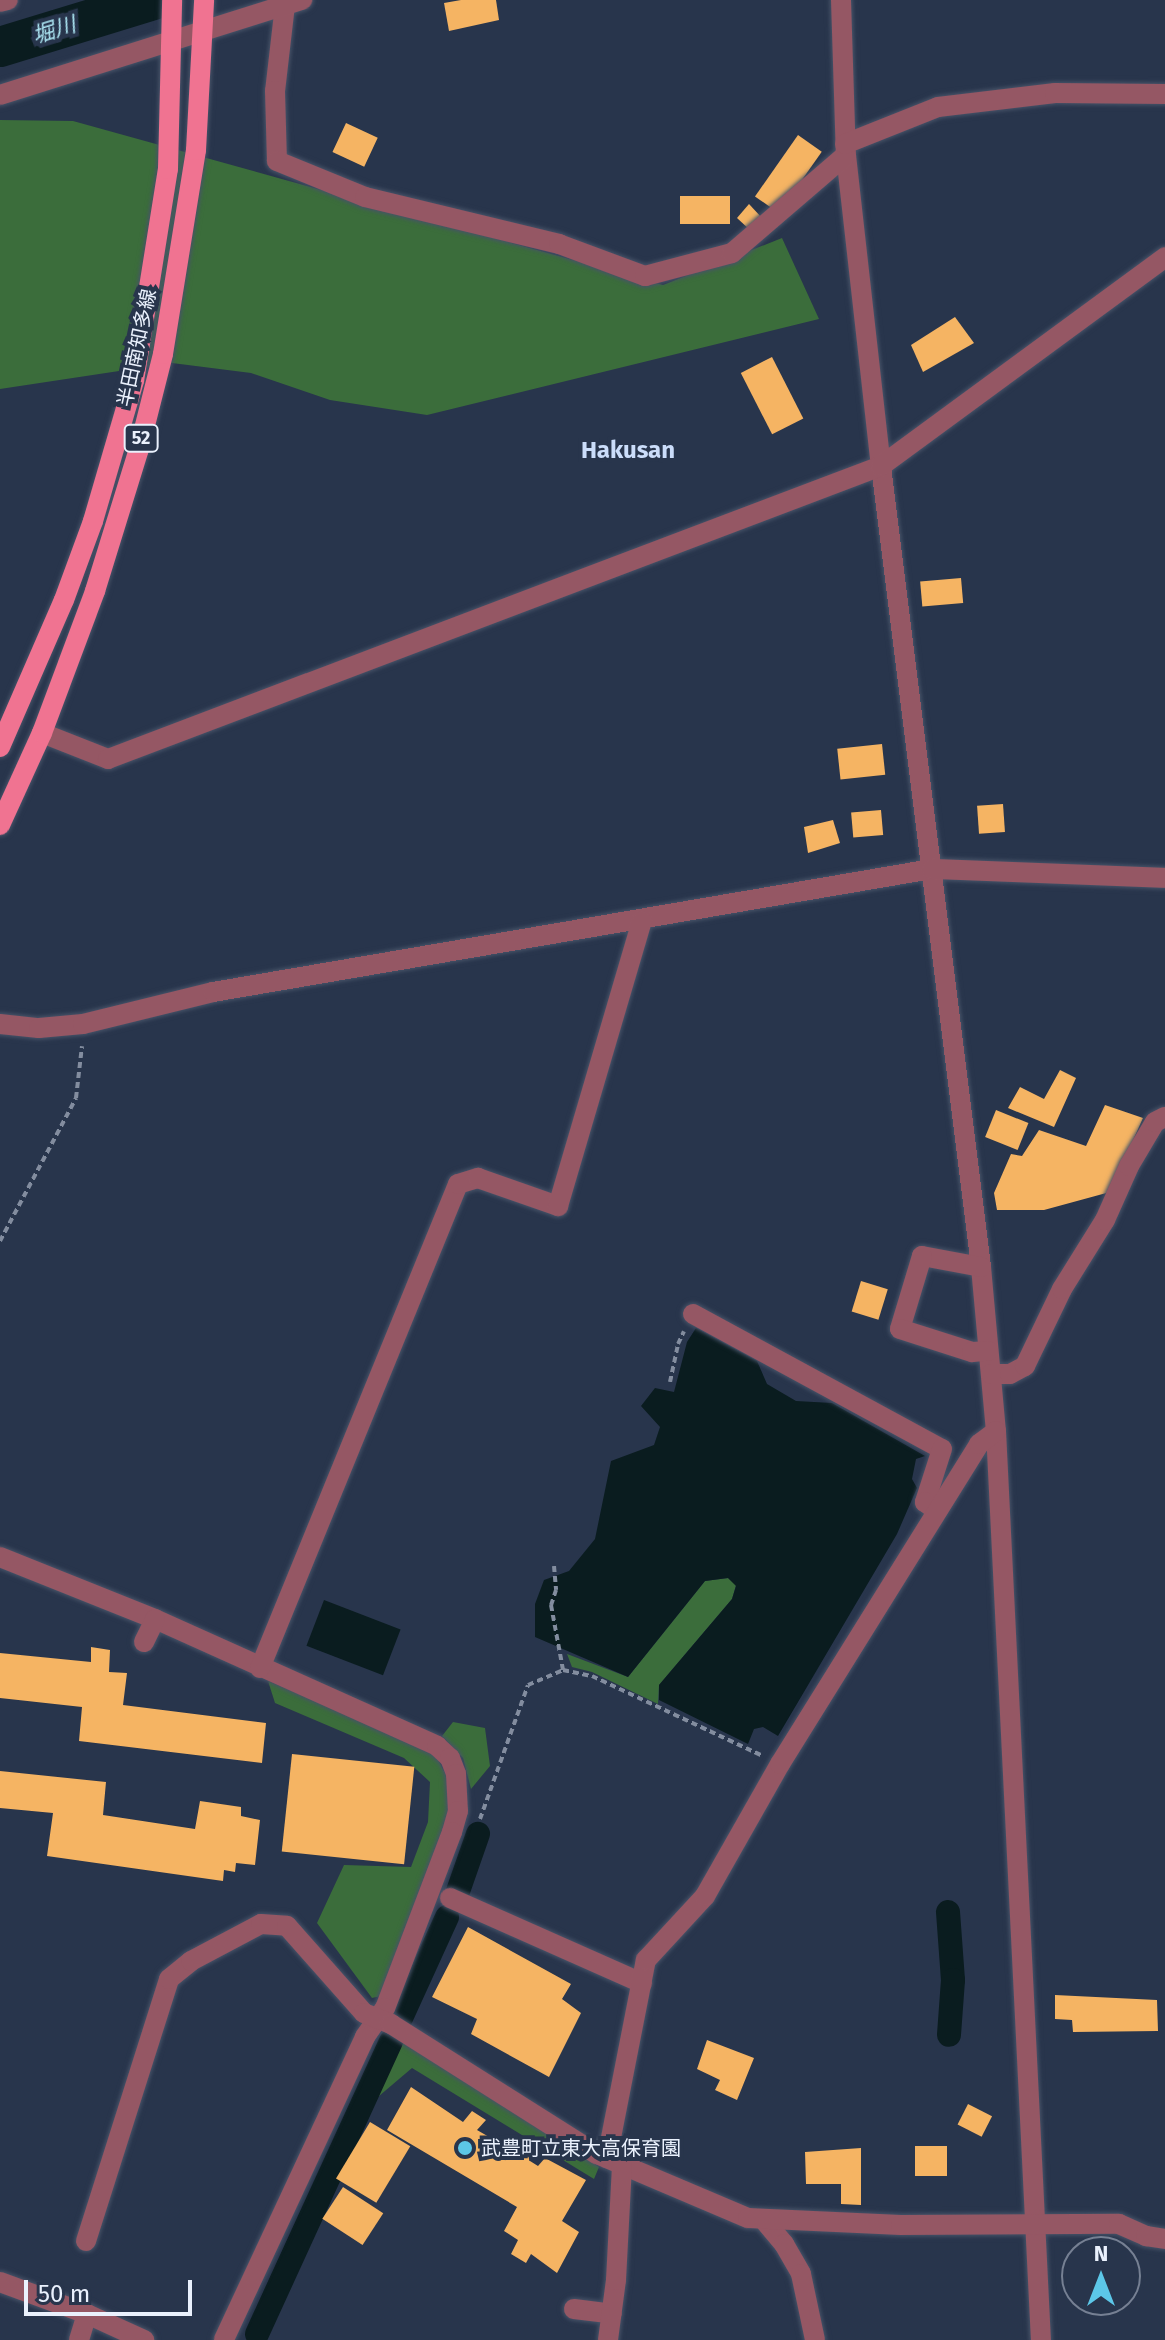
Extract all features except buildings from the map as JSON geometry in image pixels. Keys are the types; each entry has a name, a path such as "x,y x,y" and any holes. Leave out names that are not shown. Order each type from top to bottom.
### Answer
{"main road":[{"name":"半田南知多線","path":"0,747 88,535 134,381 168,169 172,0"},
{"name":"半田南知多線","path":"0,825 42,733 113,535 163,354 189,209 205,32 204,0"}],"street":[{"path":"0,2 8,0"},
{"path":"841,0 846,150 881,466 981,1267 996,1431 1041,2340"},
{"path":"0,95 294,2"},
{"path":"294,2 275,91 277,161 365,197 559,244 645,276 732,253 846,150 938,107 1055,93 1165,94"},
{"path":"42,733 108,759 881,466 1165,257"},
{"path":"0,1024 39,1028 83,1024 213,992 932,869 1165,878"},
{"path":"260,1668 458,1184 478,1178 558,1206 642,921"},
{"path":"991,1374 1010,1374 1025,1366 1062,1289 1105,1220 1129,1166 1155,1122 1165,1117"},
{"path":"981,1267 922,1256 900,1329 972,1352 988,1351"},
{"path":"693,1314 942,1449 925,1502 937,1511"},
{"path":"608,2340 612,2314 614,2162 646,1960 705,1896 780,1764 937,1511 979,1444 996,1431"},
{"path":"0,1557 155,1619 437,1746 450,1758 456,1774 458,1811 452,1832 380,2019 365,2037 224,2340"},
{"path":"144,1642 155,1619"},
{"path":"450,1898 642,1983"},
{"path":"86,2241 163,1991 173,1974 244,1930 261,1924 287,1926 364,2013 380,2019 614,2162 748,2218 901,2225 1119,2224 1146,2236 1165,2239"},
{"path":"763,2219 793,2258 801,2274 815,2340"},
{"path":"0,2282 87,2314 144,2340"},
{"path":"574,2309 612,2314"},
{"path":"79,2340 87,2314"}],"path":[{"path":"0,1241 76,1098 83,1024"},
{"path":"670,1382 678,1344 693,1314"},
{"path":"554,1566 556,1590 551,1605 563,1670"}],"green space":[{"path":"0,120 73,121 663,285 782,238 819,319 427,415 330,400 251,373 172,363 0,389"},
{"path":"728,1578 736,1585 732,1599 659,1685 658,1704 592,1672 572,1667 567,1654 628,1677 705,1581"},
{"path":"268,1681 417,1744 436,1756 448,1779 450,1802 444,1830 381,1996 372,1998 317,1923 344,1865 411,1867 428,1822 430,1782 404,1758 275,1703"},
{"path":"453,1722 485,1728 490,1766 471,1789 463,1758 442,1736"},
{"path":"400,2041 599,2167 594,2179 412,2068 372,2102"}],"shaded area":[{"path":"696,1328 757,1361 767,1384 796,1401 832,1403 925,1456 916,1459 912,1479 917,1488 897,1534 778,1736 763,1727 754,1729 748,1744 659,1700 659,1685 732,1599 736,1586 728,1578 705,1581 628,1677 535,1637 535,1604 544,1580 569,1571 595,1539 611,1461 654,1445 660,1427 641,1406 655,1388 674,1392 687,1342"},
{"path":"324,1600 401,1629 383,1675 306,1646"}],"waterway":[{"path":"110,0 115,13"},
{"name":"堀川","path":"0,47 154,0"},
{"path":"456,1897 478,1834"},
{"path":"948,1912 953,1980 949,2035"},
{"path":"401,2018 447,1917"},
{"path":"257,2334 391,2041"}],"place":[{"name":"武豊町立東大高保育園","path":"465,2148"}],"district":[{"name":"Hakusan","path":"628,451"}]}
